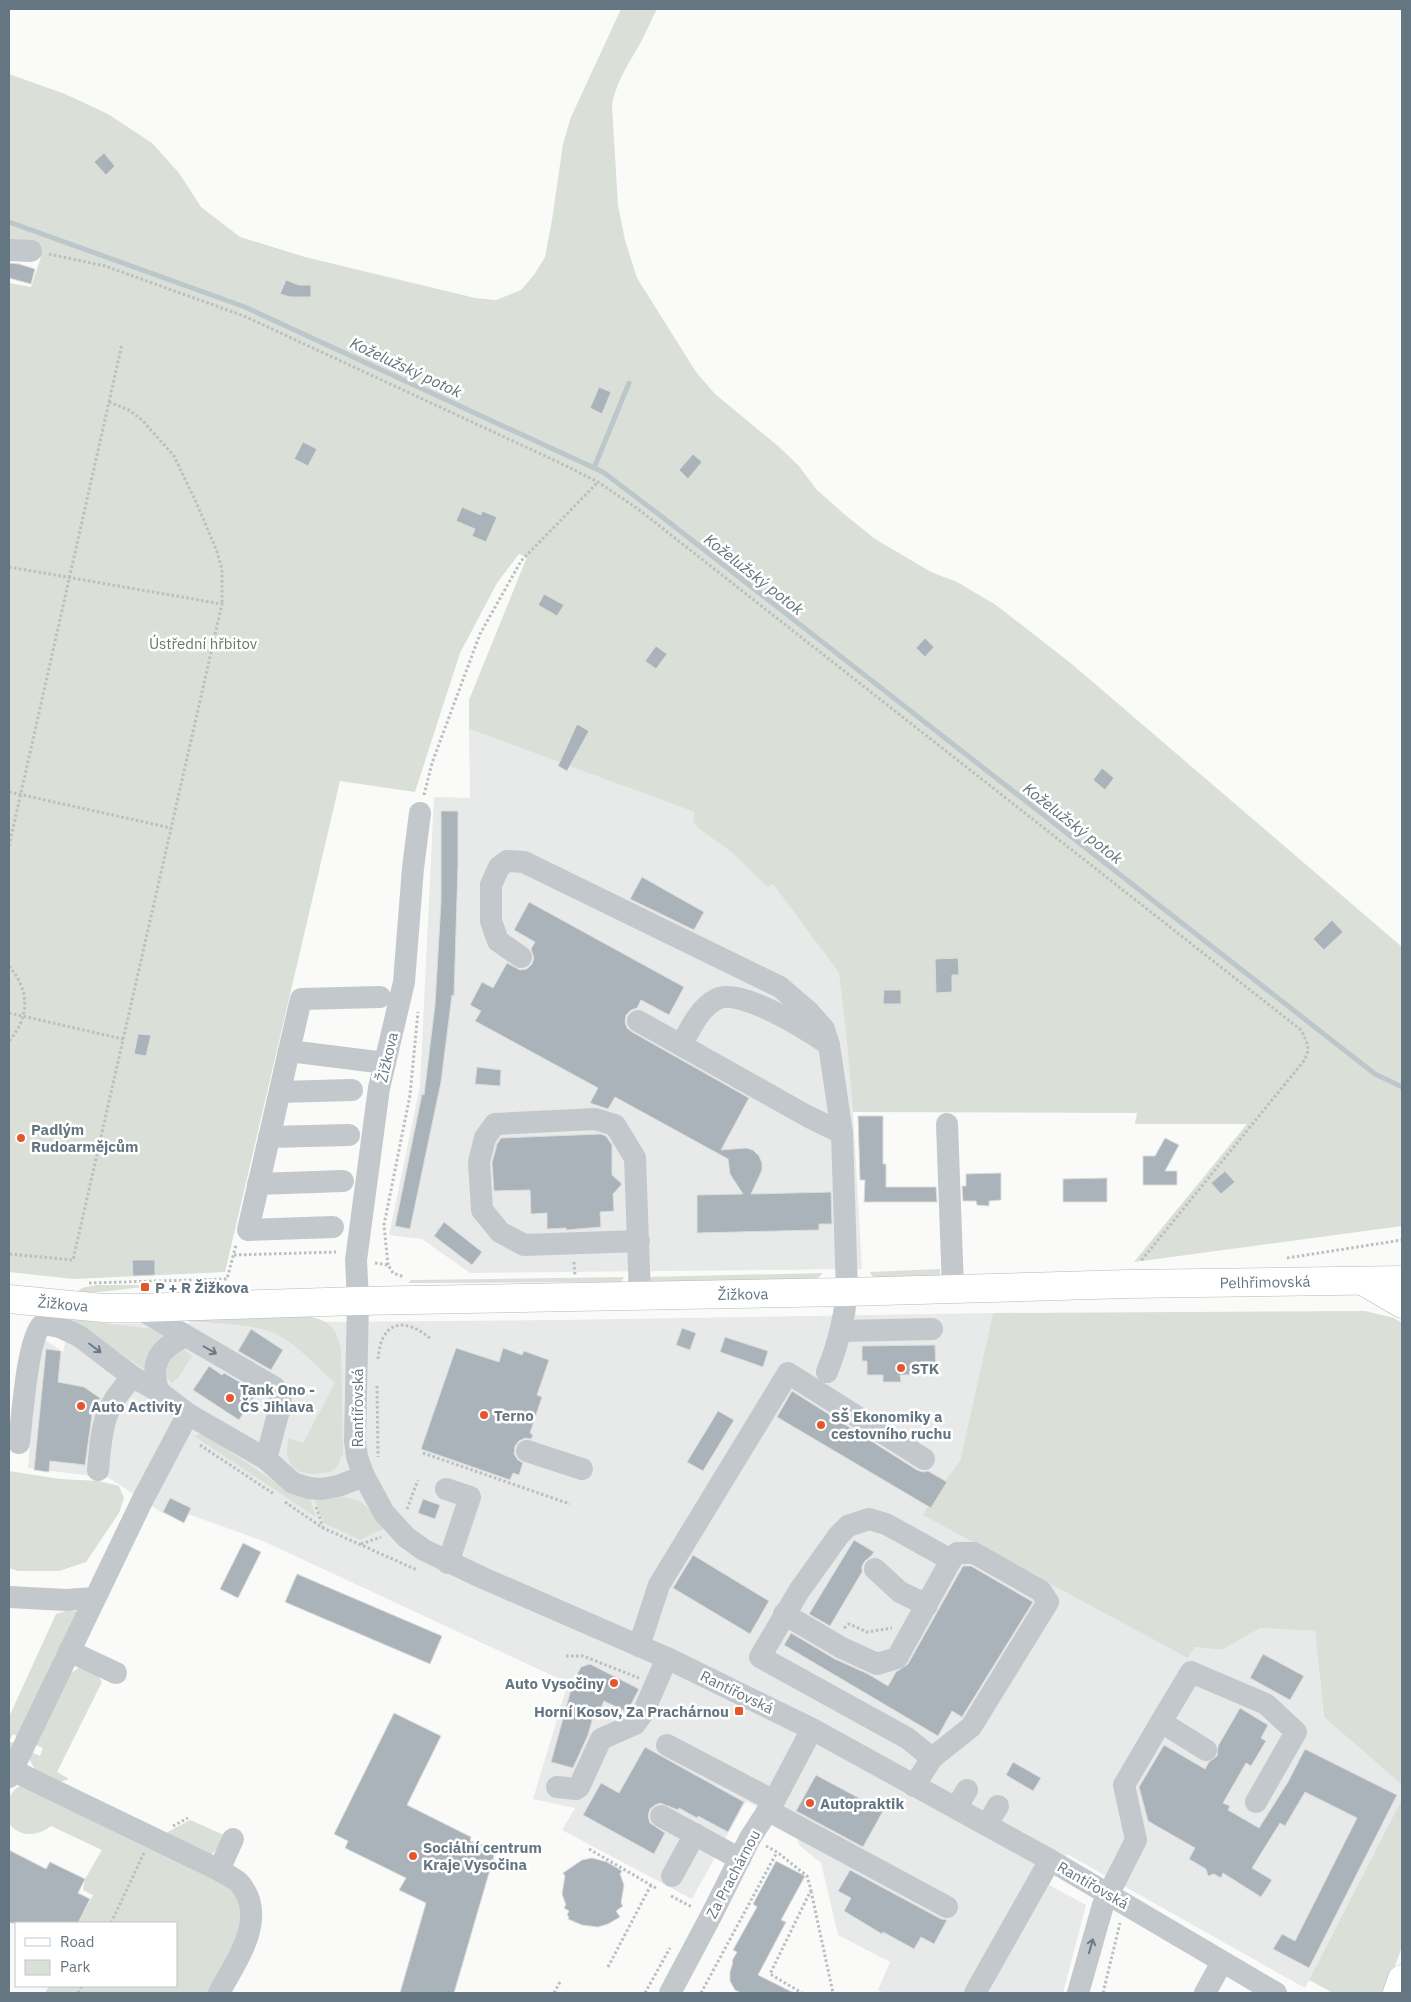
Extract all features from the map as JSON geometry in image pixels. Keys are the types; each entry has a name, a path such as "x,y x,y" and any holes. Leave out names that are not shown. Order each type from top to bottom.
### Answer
{"main road":[{"path":"1363,1281 1402,1270"},
{"name":"Pelhřimovská","path":"1133,1275 1363,1281 1402,1280"},
{"name":"Žižkova","path":"9,1299 55,1315 138,1308 847,1292 953,1288 1133,1275"},
{"path":"1363,1281 1402,1304"},
{"path":"1397,1993 1402,1979"}],"street":[{"path":"9,250 31,251"},
{"name":"Žižkova","path":"358,1302 356,1260 361,1215 379,1088 404,982 413,868 420,813"},
{"path":"520,957 498,941 491,921 491,885 499,867 507,861 524,862 780,987 808,1011 824,1029 829,1045 842,1133 847,1292 838,1346 827,1372"},
{"path":"682,1044 704,1009 717,998 732,996 748,1000 808,1030 829,1045"},
{"path":"333,1227 248,1230 301,999 380,997"},
{"path":"638,1021 682,1044 807,1116 842,1133"},
{"path":"289,1051 385,1063"},
{"path":"280,1092 352,1090"},
{"path":"639,1241 524,1245 500,1232 482,1210 479,1162 485,1138 495,1124 595,1119 615,1125 635,1158 639,1241 640,1297"},
{"path":"947,1124 953,1288"},
{"path":"269,1137 349,1135"},
{"path":"258,1184 343,1181"},
{"name":"Rantířovská","path":"358,1302 355,1441 357,1457 364,1476 384,1513 395,1526 424,1550 448,1563 668,1658 812,1729 914,1786 961,1799 992,1816 1050,1860 1276,1993"},
{"path":"138,1308 274,1387 280,1394 281,1403 266,1459"},
{"path":"19,1443 17,1384 29,1360 38,1328 55,1315 79,1336 133,1377 158,1391 188,1414 266,1459 293,1482 309,1488 321,1489 338,1486 364,1476"},
{"path":"841,1331 932,1329"},
{"path":"158,1391 154,1376 156,1365 162,1353 169,1343 186,1336"},
{"path":"639,1646 659,1585 788,1373 924,1459"},
{"path":"98,1470 103,1420 120,1390 133,1377"},
{"path":"188,1414 142,1499 10,1774 219,1870 234,1878 241,1885 251,1904 251,1927 219,1993"},
{"path":"527,1451 582,1469"},
{"path":"446,1489 470,1497 448,1563"},
{"path":"932,1758 907,1738 760,1657 799,1591 839,1535 848,1526 869,1519 886,1524 951,1560"},
{"path":"784,1614 831,1642 877,1664 897,1658 951,1560 957,1553 974,1553 1041,1591 1048,1602 971,1727 932,1758 914,1786"},
{"path":"876,1569 900,1592 927,1605"},
{"path":"9,1597 66,1600 94,1598"},
{"path":"69,1651 116,1673"},
{"path":"557,1787 576,1789 579,1787 601,1738 635,1724 643,1713 668,1658"},
{"path":"1078,1993 1101,1911 1136,1840 1124,1785 1191,1672 1266,1704 1296,1732 1256,1802"},
{"path":"1161,1722 1206,1750"},
{"name":"Za Prachárnou","path":"670,1993 750,1838 772,1806 812,1729"},
{"path":"667,1745 947,1907"},
{"path":"661,1816 740,1859"},
{"path":"666,1887 695,1834"},
{"path":"219,1870 233,1840"},
{"path":"975,1993 1050,1860"},
{"path":"1205,1993 1222,1962"}],"path":[{"path":"31,251 104,266 244,316 414,394 598,482 646,515 1302,1030 1308,1043 1308,1054 1303,1062 1133,1275"},
{"path":"9,846 122,344"},
{"path":"9,1254 73,1260 222,604 222,569 216,549 174,456 142,420 129,410 109,402"},
{"path":"420,813 432,763 480,634 521,561 598,482"},
{"path":"9,567 222,604"},
{"path":"9,792 171,828"},
{"path":"9,966 18,976 23,989 25,1003 24,1017 17,1032 9,1041"},
{"path":"9,1013 123,1039"},
{"path":"388,1265 384,1225 410,1095 412,1065"},
{"path":"1281,1259 1402,1240"},
{"path":"234,1255 336,1252"},
{"path":"1133,1275 1147,1265"},
{"path":"82,1283 227,1280"},
{"path":"378,1366 379,1347 385,1333 393,1328 402,1325 412,1326 432,1340"},
{"path":"377,1384 378,1460"},
{"path":"423,1453 570,1504"},
{"path":"402,1507 406,1510"},
{"path":"323,1528 395,1560"},
{"path":"360,1544 385,1536"},
{"path":"831,1642 849,1624 866,1632 915,1626"},
{"path":"566,1656 583,1656 626,1672 628,1666"},
{"path":"111,1922 152,1838"},
{"path":"750,1838 777,1852 807,1876 833,1993"},
{"path":"589,1849 651,1886 666,1887 692,1907"},
{"path":"701,1993 777,1852"},
{"path":"608,1966 651,1886"},
{"path":"802,1993 770,1974 811,1890"},
{"path":"1103,1993 1121,1921"},
{"path":"554,1993 561,1980"}],"shaded area":[{"path":"469,729 711,817 733,830 842,977 853,1112 862,1269 470,1273 422,1239 389,1235 420,1086 434,797 470,798"},
{"path":"993,1313 960,1461 939,1488 1188,1658 1195,1647 1222,1650 1260,1628 1315,1631 1324,1717 1402,1785 1402,1799 1305,1988 1067,1854 1049,1885 1086,1905 1063,1993 884,1993 878,1990 890,1962 838,1935 821,1863 799,1845 794,1827 746,1801 692,1899 562,1830 575,1808 533,1799 568,1683 263,1541 188,1514 184,1523 161,1512 109,1478 28,1468 39,1336 63,1352 69,1324 558,1320"}],"green space":[{"name":"Ústřední hřbitov","path":"621,9 657,9 620,79 612,106 618,206 625,240 637,278 696,372 715,394 778,446 799,466 816,489 844,514 875,539 931,572 957,582 996,605 1073,665 1402,947 1402,1226 1134,1262 1247,1124 1135,1124 1137,1113 853,1112 839,973 773,884 768,887 733,853 698,828 693,821 695,812 469,729 469,700 527,557 519,554 497,583 460,653 415,792 340,781 225,1272 74,1279 9,1272 9,283 31,287 41,257 9,250 9,74 65,94 108,114 152,143 179,173 201,207 240,237 305,257 475,298 496,300 521,290 534,275 545,257 563,144 571,117"},
{"path":"940,1269 940,1277 878,1279 872,1276 870,1272"},
{"path":"823,1273 815,1281 651,1283 648,1277"},
{"path":"624,1277 621,1282 408,1283 411,1280"},
{"path":"96,1285 141,1285 143,1287 100,1292 77,1292 82,1288"},
{"path":"1365,1311 1394,1318 1402,1323 1402,1785 1324,1717 1315,1631 1260,1628 1222,1650 1195,1647 1188,1658 923,1515 939,1488 960,1461 993,1313"},
{"path":"308,1316 321,1320 330,1326 336,1334 341,1348 343,1453 336,1468 327,1472 312,1474 298,1470 289,1461 287,1447 289,1438 303,1443 335,1383 299,1349 276,1334 244,1326 189,1322 185,1319"},
{"path":"73,1319 161,1330 164,1333 147,1371 73,1321"},
{"path":"182,1348 192,1356 178,1378 171,1383 167,1377 167,1360"},
{"path":"201,1434 207,1436 294,1495 310,1499 316,1517 194,1436"},
{"path":"9,1471 60,1479 99,1481 119,1486 124,1498 119,1513 86,1562 59,1571 18,1571 9,1568"},
{"path":"342,1497 362,1503 385,1528 360,1540 324,1523 314,1499"},
{"path":"76,1611 78,1616 20,1738 13,1734 9,1741 9,1717 56,1614"},
{"path":"79,1668 97,1674 102,1682 57,1772 69,1779 58,1783 36,1771 29,1759 31,1752 40,1756 43,1748 34,1744 69,1674"},
{"path":"9,1741 17,1745 9,1762"},
{"path":"20,1786 216,1877 238,1895 244,1921 209,1993 45,1993 48,1987 178,1987 178,1922 79,1922 93,1895 83,1890 85,1879 102,1850 51,1826 41,1832 30,1834 14,1829 9,1824 9,1802 15,1789"},
{"path":"1402,1799 1402,1947 1385,1993 1333,1993 1309,1980"},
{"path":"190,1820 224,1835 211,1855 164,1834"}],"building":[{"path":"104,153 115,166 106,175 94,162"},
{"path":"9,263 35,269 31,284 9,278"},
{"path":"286,280 299,285 311,285 311,297 290,297 280,294"},
{"path":"599,387 611,392 602,414 590,408"},
{"path":"303,442 317,449 308,466 294,459"},
{"path":"693,454 702,462 688,479 679,470"},
{"path":"462,507 481,515 482,511 497,517 486,542 472,536 475,529 456,521"},
{"path":"544,594 564,605 557,616 538,605"},
{"path":"925,638 934,647 925,657 916,648"},
{"path":"656,646 667,654 656,669 645,661"},
{"path":"577,724 589,731 567,771 558,766"},
{"path":"1102,768 1114,778 1105,790 1093,780"},
{"path":"441,811 458,811 454,996 452,995 441,1082 410,1229 395,1226 422,1094 424,1095 435,1005 441,902"},
{"path":"642,877 704,912 694,930 630,899"},
{"path":"529,902 684,987 669,1015 641,1000 637,1008 631,1010 626,1015 625,1022 627,1028 749,1098 721,1150 746,1148 753,1150 759,1156 762,1170 751,1194 831,1192 832,1224 819,1224 819,1230 697,1233 697,1195 743,1194 730,1174 728,1159 615,1097 608,1109 590,1103 598,1088 475,1021 481,1011 470,1005 482,982 493,988 507,963 520,970 527,969 532,964 534,958 531,949 535,942 514,930"},
{"path":"1332,920 1343,932 1324,950 1313,939"},
{"path":"958,958 959,975 952,975 952,992 936,993 935,959"},
{"path":"884,990 901,990 901,1004 883,1004"},
{"path":"138,1034 151,1035 146,1056 134,1054"},
{"path":"477,1067 501,1070 500,1086 475,1084"},
{"path":"858,1116 883,1116 883,1164 886,1164 886,1187 936,1187 937,1202 864,1202 865,1180 860,1180"},
{"path":"601,1134 606,1136 612,1145 612,1175 622,1184 613,1194 614,1211 600,1212 601,1227 566,1230 566,1228 547,1229 547,1213 531,1214 530,1190 494,1191 492,1163 497,1144 501,1138"},
{"path":"1165,1138 1179,1145 1165,1171 1177,1171 1177,1185 1143,1185 1143,1156 1155,1156"},
{"path":"1225,1171 1235,1182 1221,1194 1211,1183"},
{"path":"1001,1173 1001,1200 989,1201 989,1206 977,1205 976,1201 963,1201 962,1186 966,1186 966,1174"},
{"path":"1107,1178 1107,1202 1063,1202 1063,1179"},
{"path":"444,1222 482,1252 472,1265 434,1236"},
{"path":"132,1260 155,1260 155,1275 133,1276"},
{"path":"682,1328 696,1333 690,1350 676,1345"},
{"path":"251,1329 283,1350 271,1370 238,1351"},
{"path":"725,1337 768,1351 763,1367 720,1352"},
{"name":"STK","path":"935,1345 936,1374 900,1375 901,1382 883,1382 883,1375 867,1375 867,1361 862,1361 862,1346"},
{"name":"Terno","path":"456,1348 499,1362 503,1348 522,1355 524,1351 549,1360 537,1395 542,1397 530,1433 533,1435 531,1439 525,1438 515,1446 514,1454 523,1463 519,1475 513,1473 510,1480 421,1449"},
{"path":"46,1349 61,1351 58,1382 84,1387 100,1398 92,1415 85,1465 50,1461 49,1472 34,1470"},
{"path":"209,1366 222,1375 224,1373 257,1392 239,1420 193,1390"},
{"path":"792,1391 917,1470 928,1471 947,1482 931,1508 777,1417"},
{"path":"718,1411 734,1420 703,1471 687,1462"},
{"path":"170,1498 191,1508 184,1523 163,1512"},
{"path":"423,1499 440,1505 435,1519 418,1513"},
{"path":"854,1540 874,1552 862,1566 862,1572 830,1626 809,1614"},
{"path":"243,1543 261,1552 238,1598 220,1589"},
{"path":"693,1555 769,1601 750,1634 673,1588"},
{"path":"963,1566 971,1566 1033,1602 962,1717 952,1711 938,1736 784,1645 791,1633 835,1659 868,1674 888,1686 896,1672 908,1664"},
{"path":"297,1574 442,1636 430,1664 285,1602"},
{"path":"1263,1654 1304,1676 1290,1700 1250,1678"},
{"path":"590,1664 639,1689 627,1712 604,1701 599,1711 595,1710 588,1735 573,1768 551,1762 573,1682 581,1667"},
{"path":"1240,1708 1268,1725 1261,1738 1266,1741 1251,1766 1246,1763 1223,1803 1230,1806 1228,1810 1259,1828 1288,1782 1305,1749 1397,1795 1309,1968 1273,1949 1282,1934 1295,1941 1357,1818 1305,1792 1285,1826 1280,1823 1252,1868 1272,1880 1261,1897 1223,1873 1221,1878 1214,1874 1208,1876 1206,1869 1189,1859 1195,1848 1148,1821 1139,1787 1164,1745 1205,1769 1209,1762 1217,1756 1218,1746"},
{"name":"Sociální centrum Kraje Vysočina","path":"394,1713 441,1736 407,1805 471,1837 470,1841 496,1849 454,1993 400,1993 426,1903 399,1890 406,1878 345,1848 348,1841 334,1834"},
{"path":"645,1747 744,1802 728,1832 698,1816 697,1818 679,1808 678,1810 660,1803 650,1809 648,1816 650,1823 665,1833 654,1854 583,1815 601,1783 619,1793"},
{"path":"1013,1762 1041,1778 1033,1791 1006,1775"},
{"path":"816,1775 883,1811 863,1847 796,1811"},
{"path":"9,1850 46,1869 50,1862 85,1879 78,1893 90,1899 78,1922 9,1923"},
{"path":"592,1858 607,1862 622,1871 620,1874 624,1885 621,1903 623,1906 616,1911 620,1917 598,1927 582,1925 568,1919 569,1911 564,1908 566,1905 562,1894 565,1876 563,1873 582,1860"},
{"path":"776,1861 805,1876 781,1920 786,1922 758,1975 794,1993 741,1993 735,1990 730,1981 732,1961 737,1952 733,1950 757,1907 753,1904"},
{"path":"850,1870 941,1919 947,1920 934,1944 921,1937 914,1949 883,1932 882,1934 844,1911 851,1898 838,1891"}],"waterway":[{"name":"Koželužský potok","path":"9,222 245,307 603,472 1375,1074 1402,1087"},
{"path":"594,468 629,383"}],"place":[{"name":"Padlým Rudoarmějcům","path":"21,1138"},
{"name":"P + R Žižkova","path":"145,1287"},
{"name":"STK","path":"901,1368"},
{"name":"Tank Ono - ČS Jihlava","path":"230,1398"},
{"name":"Auto Activity","path":"81,1406"},
{"name":"Terno","path":"484,1415"},
{"name":"SŠ Ekonomiky a cestovního ruchu","path":"821,1425"},
{"name":"Auto Vysočiny","path":"614,1683"},
{"name":"Horní Kosov, Za Prachárnou","path":"739,1711"},
{"name":"Autopraktik","path":"810,1803"},
{"name":"Sociální centrum Kraje Vysočina","path":"413,1856"}]}
